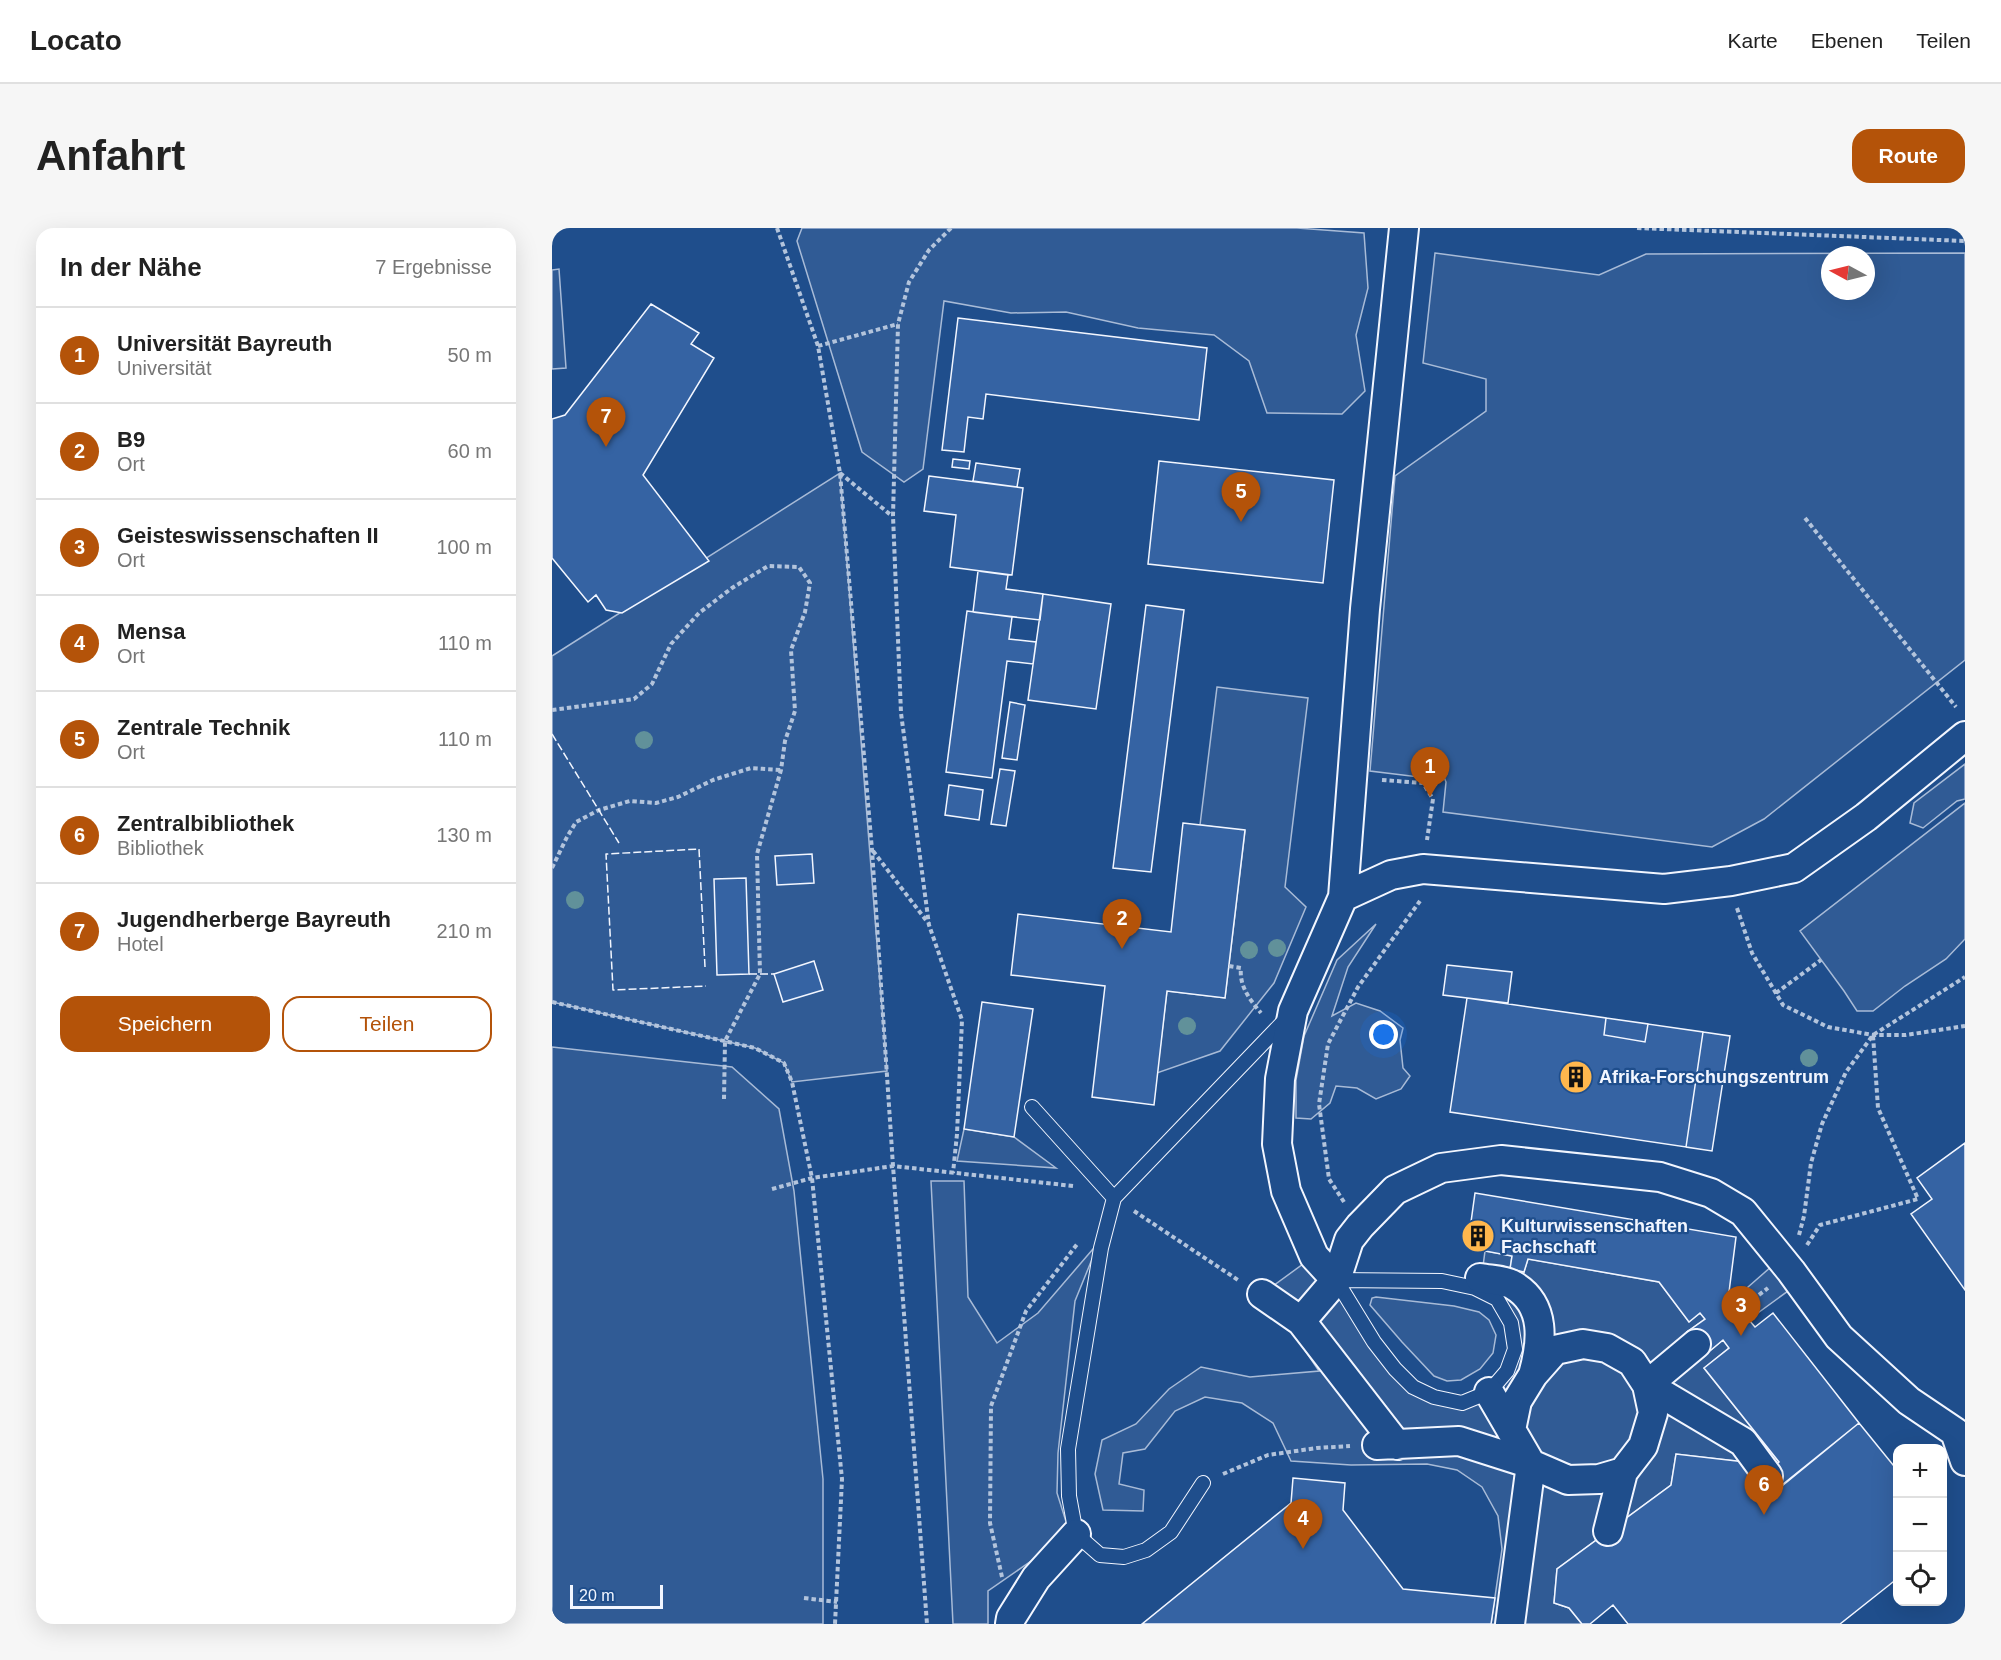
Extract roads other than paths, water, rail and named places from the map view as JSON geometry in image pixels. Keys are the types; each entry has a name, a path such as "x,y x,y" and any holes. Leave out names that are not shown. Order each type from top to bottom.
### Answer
{"street":[{"path":"1336,1280 1314,1256 1286,1191 1277,1144 1283,1021 1343,897 1365,609 1404,228"},
{"path":"1343,897 1391,875 1423,870 1664,889 1731,881 1794,868 1866,817 1962,723"},
{"path":"1300,1321 1336,1280 1349,1240 1360,1226 1395,1190 1441,1168 1501,1160 1660,1177 1711,1193 1743,1212 1791,1271 1839,1336 1909,1401 1960,1433 1965,1461"},
{"path":"1480,1278 1514,1277 1530,1300 1540,1323 1540,1348 1533,1375"},
{"path":"1262,1294 1300,1321 1387,1445 1459,1441 1531,1464 1569,1480 1599,1479 1623,1472"},
{"path":"1511,1430 1516,1401 1533,1375 1555,1350 1583,1344 1607,1348 1632,1362 1647,1385 1653,1413 1643,1446 1623,1472 1608,1532"},
{"path":"1647,1385 1696,1344"},
{"path":"1647,1385 1743,1442 1768,1476"},
{"path":"1489,1392 1531,1464 1510,1624"},
{"path":"1010,1621 1036,1578 1076,1534"}],"lane":[{"path":"1203,1482 1171,1532 1146,1550 1124,1557 1100,1555 1076,1534 1069,1496 1068,1449 1101,1248 1114,1198 1283,1021"},
{"path":"1032,1107 1114,1198"},
{"path":"1336,1280 1442,1281 1476,1288 1497,1299 1511,1323 1515,1349 1507,1371 1489,1392 1462,1403 1434,1397 1413,1387 1395,1369 1374,1342 1336,1280"}],"place":[{"name":"Jugendherberge Bayreuth","path":"606,447"},
{"name":"Zentrale Technik","path":"1241,522"},
{"name":"Universität Bayreuth","path":"1430,797"},
{"name":"B9","path":"1122,949"},
{"name":"Afrika-Forschungszentrum","path":"1576,1077"},
{"name":"Kulturwissenschaften Fachschaft","path":"1478,1236"},
{"name":"Geisteswissenschaften II","path":"1741,1336"},
{"name":"Zentralbibliothek","path":"1764,1515"},
{"name":"Mensa","path":"1303,1549"}]}
